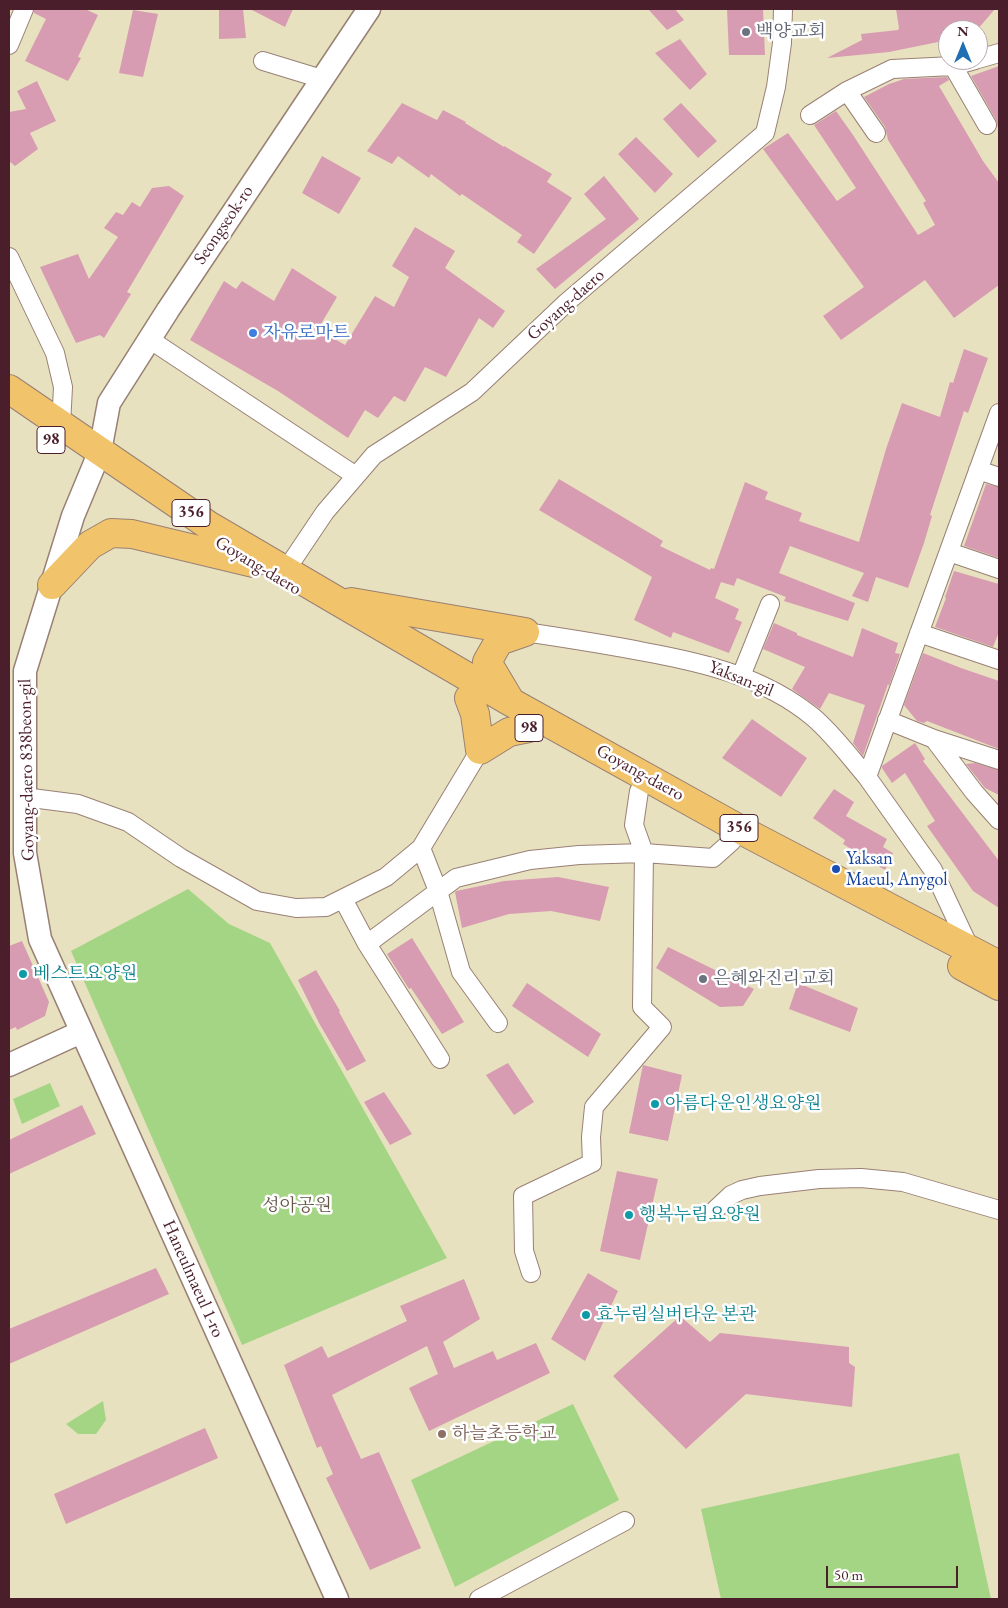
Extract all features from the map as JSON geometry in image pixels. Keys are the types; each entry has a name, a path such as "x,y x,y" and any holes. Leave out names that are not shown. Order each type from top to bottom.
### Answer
{"main road":[{"name":"Goyang-daero","path":"9,388 61,425 96,460 253,563 469,698 529,728 639,791 732,840 895,931 982,963"},
{"name":"Goyang-daero","path":"9,412 96,460 509,701 982,963 999,986"},
{"path":"52,585 90,545 111,533 132,534 253,563"},
{"path":"334,599 525,632"},
{"path":"509,701 487,662 499,641 525,632"},
{"path":"469,698 475,714 480,750 509,732 529,728"}],"street":[{"path":"9,44 24,9"},
{"name":"Seongseok-ro","path":"96,460 109,403 149,339 368,9"},
{"name":"Goyang-daero","path":"286,570 324,512 374,455 472,392 567,302 765,133 776,87 782,43 783,9"},
{"path":"264,61 322,79"},
{"path":"810,115 847,91 892,69 938,67"},
{"path":"954,70 987,124"},
{"path":"847,91 876,133"},
{"path":"9,257 55,353 63,387 61,425"},
{"path":"149,339 356,476"},
{"path":"866,777 999,413"},
{"name":"Goyang-daero 838beon-gil","path":"81,1032 40,939 25,853 25,671 73,516 96,460"},
{"path":"978,470 999,477"},
{"path":"949,552 999,569"},
{"path":"741,676 770,604"},
{"name":"Yaksan-gil","path":"525,632 600,643 720,668 755,681 786,698 813,718 866,777 933,870 982,963"},
{"path":"919,633 999,660"},
{"path":"887,720 934,739 999,760"},
{"path":"934,739 974,792 999,820"},
{"path":"24,797 78,804 128,822 181,858 257,901 296,908 326,907 386,877 421,848 480,750"},
{"name":"Goyang-daero","path":"531,1272 524,1251 523,1196 592,1162 591,1137 594,1107 662,1027 642,1007 644,853 634,825 639,791"},
{"path":"367,944 456,878 530,860 579,855 644,853 713,858 732,840"},
{"path":"421,848 438,891 461,972 498,1023"},
{"path":"343,900 367,944 440,1059"},
{"path":"9,1065 81,1032"},
{"name":"Haneulmaeul 1-ro","path":"81,1032 338,1599"},
{"path":"716,1210 731,1195 778,1182 861,1178 903,1182 999,1210"},
{"path":"479,1599 625,1521"}],"green space":[{"name":"성아공원","path":"188,889 229,924 270,943 447,1258 242,1345 71,951"},
{"path":"50,1083 60,1106 22,1124 13,1099"},
{"path":"103,1401 106,1420 96,1434 78,1434 66,1424"},
{"path":"573,1404 619,1500 455,1587 411,1480"},
{"path":"959,1453 991,1599 721,1599 701,1509"}],"building":[{"path":"34,9 85,9 98,15 78,57 81,58 68,81 25,61 46,19 34,13"},
{"path":"219,9 243,9 246,38 219,39"},
{"path":"250,9 293,9 285,27"},
{"path":"648,9 675,9 684,20 667,30"},
{"name":"백양교회","path":"727,9 763,9 765,55 729,55"},
{"path":"896,9 995,9 986,20 938,20 938,42 889,52 827,58 862,40 861,34 898,30"},
{"path":"133,10 158,14 143,77 119,73"},
{"path":"680,39 707,74 690,90 655,53"},
{"path":"999,66 999,132 996,120 971,76"},
{"path":"947,77 949,80 939,86 983,161 999,183 999,285 954,318 925,280 841,340 823,316 864,287 763,149 788,133 837,201 856,188 814,125 836,111 918,235 935,225 923,203 926,201 888,140 885,127 864,97 889,84 904,79"},
{"path":"37,81 56,121 30,133 38,149 15,166 9,161 9,112 26,109 17,91"},
{"path":"402,103 437,120 443,110 552,174 547,182 572,198 534,254 517,242 522,235 462,194 460,196 431,174 429,178 398,156 392,164 367,151"},
{"path":"681,103 717,141 698,158 663,119"},
{"path":"636,137 673,174 655,193 618,154"},
{"path":"322,156 361,178 339,214 302,193"},
{"path":"604,176 639,219 555,289 536,269 606,219 584,194"},
{"path":"169,186 184,196 127,292 131,294 104,338 100,335 76,343 40,267 78,254 89,279 118,237 104,228 116,212 123,215 132,202 140,207 152,188"},
{"path":"415,227 455,251 445,268 505,311 493,328 479,318 446,377 425,367 405,402 394,396 378,418 365,410 348,438 278,391 190,340 224,281 236,289 242,281 274,301 292,268 337,297 318,329 345,345 375,296 394,307 409,277 392,266"},
{"path":"964,349 988,358 968,413 964,411 930,515 932,516 924,543 908,588 876,577 868,602 852,596 864,573 790,546 779,573 855,603 848,621 784,601 786,597 737,578 734,586 721,582 715,598 739,609 735,619 742,622 729,653 673,632 671,638 634,620 652,577 539,510 559,479 663,541 660,546 710,570 711,568 714,569 745,482 768,492 765,499 802,513 799,521 859,542 886,449 902,403 940,417 950,382 953,383"},
{"path":"986,484 999,487 999,558 964,546"},
{"path":"954,571 999,584 999,632 993,647 935,627"},
{"path":"774,623 797,633 797,635 853,657 862,628 898,643 895,653 900,654 863,756 853,743 865,705 829,693 820,709 792,689 805,667 763,649"},
{"path":"923,653 999,681 999,749 927,721 924,723 917,721 904,705"},
{"path":"752,719 807,758 781,797 722,758"},
{"path":"915,743 925,759 923,761 999,861 999,908 973,891 927,826 935,821 905,773 892,783 882,768 882,766"},
{"path":"975,763 999,770 999,795 985,788 966,764"},
{"path":"834,789 854,802 846,816 887,839 883,847 893,853 885,870 843,844 845,840 813,818"},
{"path":"558,877 609,887 600,921 551,911 509,914 462,928 456,891 504,881"},
{"path":"412,938 464,1022 442,1034 411,988 409,989 387,954"},
{"name":"베스트요양원","path":"22,941 49,1002 45,1016 17,1030 16,1027 9,1030 9,946"},
{"name":"은혜와진리교회","path":"668,947 754,989 743,1006 720,1007 656,968"},
{"path":"316,970 366,1061 347,1071 319,1023 298,980"},
{"path":"527,983 601,1034 588,1057 512,1006"},
{"path":"798,983 858,1008 850,1032 789,1009"},
{"path":"508,1063 534,1102 514,1115 486,1075"},
{"name":"아름다운인생요양원","path":"643,1065 682,1075 668,1141 629,1133"},
{"path":"384,1092 412,1134 390,1145 364,1102"},
{"path":"82,1105 96,1134 9,1174 9,1140"},
{"name":"행복누림요양원","path":"617,1171 658,1179 640,1260 600,1251"},
{"path":"156,1268 169,1294 9,1364 9,1329"},
{"name":"효누림실버타운 본관","path":"588,1273 618,1291 585,1361 551,1339"},
{"path":"464,1279 480,1319 443,1342 454,1368 493,1351 497,1360 536,1343 550,1373 429,1431 409,1388 438,1374 427,1346 332,1395 361,1459 379,1452 421,1548 370,1570 326,1478 333,1474 321,1446 317,1448 284,1365 322,1346 328,1358 407,1321 400,1306"},
{"path":"680,1316 710,1342 720,1333 849,1347 849,1363 855,1367 852,1407 746,1394 686,1449 613,1376"},
{"path":"205,1428 218,1458 66,1524 54,1494"}],"place":[{"name":"백양교회","path":"746,32"},
{"name":"자유로마트","path":"253,333"},
{"name":"Yaksan Maeul, Anygol","path":"836,869"},
{"name":"베스트요양원","path":"23,974"},
{"name":"은혜와진리교회","path":"703,979"},
{"name":"아름다운인생요양원","path":"655,1104"},
{"name":"행복누림요양원","path":"629,1215"},
{"name":"효누림실버타운 본관","path":"586,1315"},
{"name":"하늘초등학교","path":"442,1434"}]}
